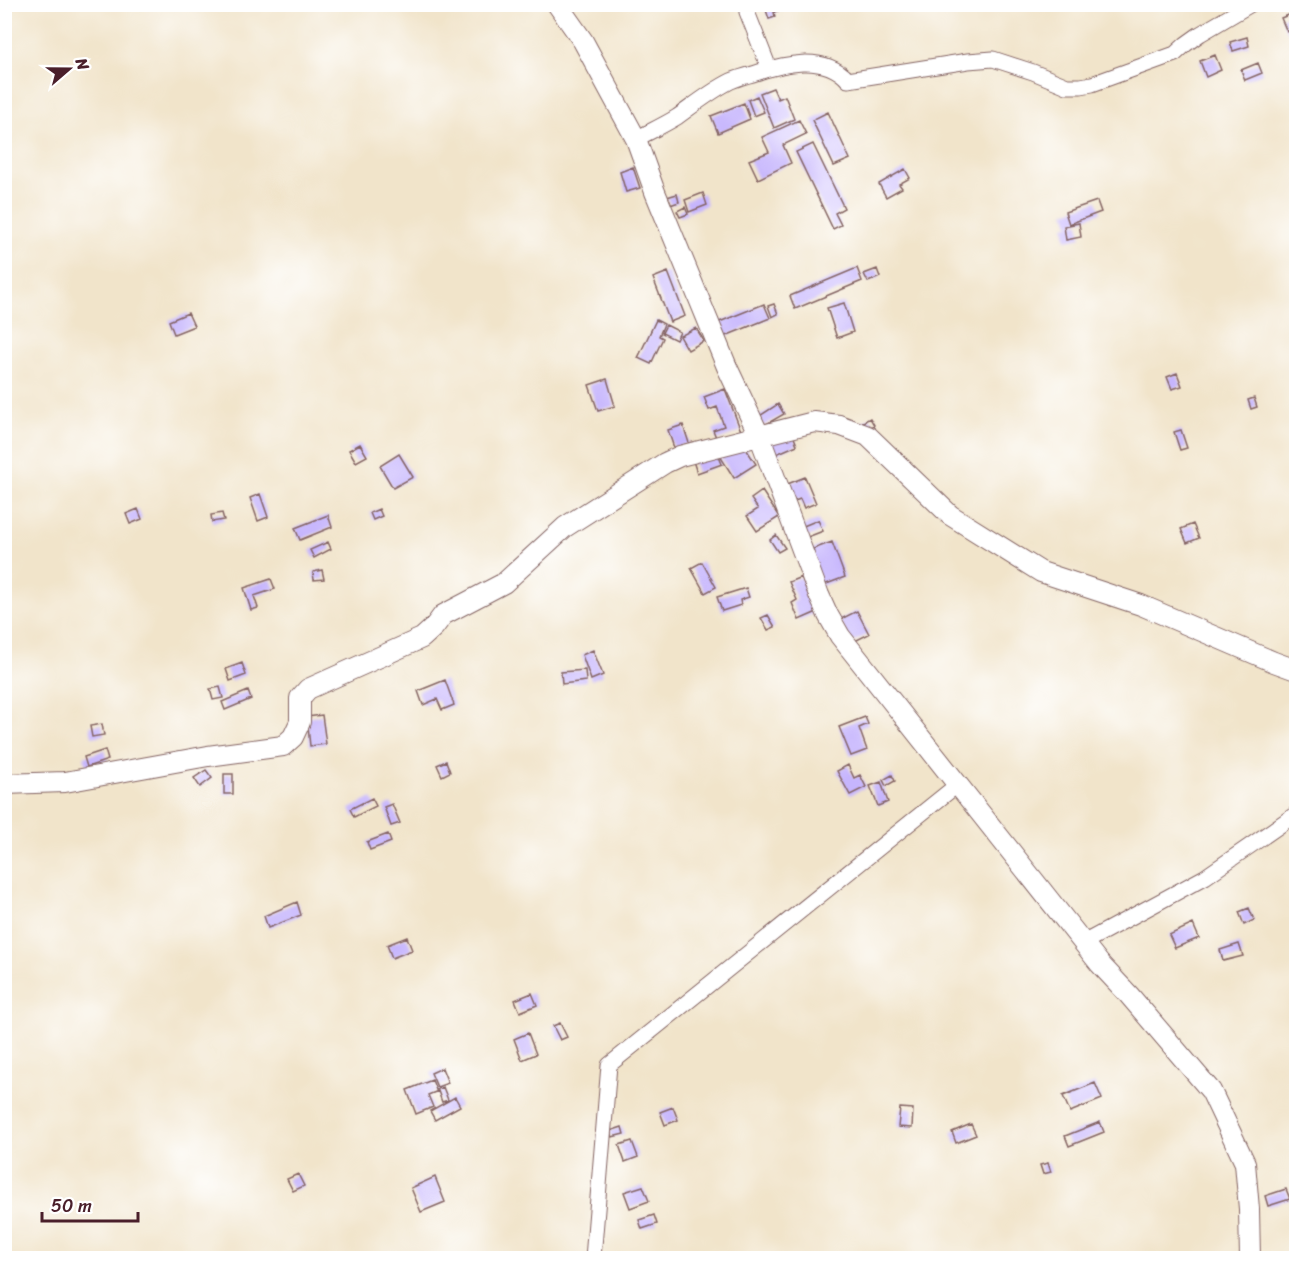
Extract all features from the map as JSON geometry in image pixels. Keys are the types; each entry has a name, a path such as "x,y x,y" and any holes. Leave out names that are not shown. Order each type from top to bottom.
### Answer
{"street":[{"path":"558,4 583,41 636,139 655,192 727,367 759,435 828,615 840,636 1083,943 1211,1091 1245,1163 1250,1258"},
{"path":"636,139 674,119 732,80 768,68 794,63 833,68 848,80 993,59 1067,86 1092,84 1175,54 1200,34 1251,4"},
{"path":"747,12 768,68"},
{"path":"4,784 65,782 208,756 283,746 294,737 300,722 300,698 308,688 422,638 443,615 504,583 565,527 666,464 680,456 814,422 839,425 868,436 950,515 1041,572 1141,605 1296,670"},
{"path":"593,1258 609,1065 957,785"},
{"path":"1083,943 1205,877 1296,814"}],"building":[{"path":"764,4 794,5 774,12 775,17 769,19"},
{"path":"1296,12 1296,28 1287,32 1281,18"},
{"path":"1247,37 1249,46 1233,51 1230,42"},
{"path":"1215,55 1221,70 1206,77 1200,61"},
{"path":"1258,63 1262,73 1245,80 1241,70"},
{"path":"773,88 778,99 785,96 794,119 774,128 760,93"},
{"path":"757,96 764,112 754,116 748,100"},
{"path":"744,103 750,119 718,133 711,116"},
{"path":"828,112 850,159 834,166 812,120"},
{"path":"799,120 806,134 783,145 791,163 758,179 749,160 769,152 762,137"},
{"path":"813,144 844,208 835,213 841,225 833,229 796,152"},
{"path":"633,167 640,188 626,192 620,172"},
{"path":"905,169 910,178 899,184 902,188 886,197 879,184"},
{"path":"703,193 707,205 689,212 685,200"},
{"path":"677,194 679,202 670,205 667,197"},
{"path":"1097,201 1101,212 1069,224 1065,212"},
{"path":"685,207 688,214 680,217 677,211"},
{"path":"1079,223 1081,237 1066,240 1064,226"},
{"path":"857,268 862,281 795,309 790,296"},
{"path":"877,269 880,277 868,282 864,274"},
{"path":"668,272 685,316 670,322 653,278"},
{"path":"844,303 853,332 837,338 827,308"},
{"path":"764,304 770,318 723,337 717,323"},
{"path":"774,304 778,314 772,317 768,306"},
{"path":"188,313 194,326 174,334 169,321"},
{"path":"656,320 664,324 659,336 663,338 651,364 638,358"},
{"path":"666,325 680,332 676,340 662,333"},
{"path":"696,328 704,341 688,350 680,336"},
{"path":"1177,373 1182,386 1172,389 1167,377"},
{"path":"607,379 615,406 598,411 589,385"},
{"path":"725,389 741,431 717,440 713,430 724,426 717,407 709,410 704,397"},
{"path":"1254,398 1257,407 1251,409 1248,400"},
{"path":"778,404 784,414 763,426 758,417"},
{"path":"870,418 874,425 865,430 861,423"},
{"path":"683,425 689,443 674,448 668,430"},
{"path":"1181,430 1187,448 1180,450 1174,432"},
{"path":"792,432 797,445 774,455 768,442"},
{"path":"741,441 756,464 734,478 720,456"},
{"path":"360,444 367,456 356,462 349,450"},
{"path":"717,452 722,464 697,473 693,461"},
{"path":"399,454 413,477 393,488 380,466"},
{"path":"805,477 816,503 804,508 800,499 787,504 780,487"},
{"path":"762,491 779,517 757,531 747,516 758,509 751,499"},
{"path":"260,494 268,517 258,521 250,498"},
{"path":"138,509 142,519 130,524 126,514"},
{"path":"379,509 382,516 373,520 370,513"},
{"path":"222,513 224,520 212,522 211,515"},
{"path":"328,515 332,527 300,540 295,528"},
{"path":"818,520 823,531 805,538 801,527"},
{"path":"1193,524 1199,538 1187,543 1181,529"},
{"path":"776,535 785,548 778,552 770,540"},
{"path":"328,542 331,549 314,558 310,550"},
{"path":"832,542 845,577 821,586 808,551"},
{"path":"702,562 716,587 705,593 691,568"},
{"path":"322,570 324,579 314,580 313,572"},
{"path":"801,577 817,612 799,620 792,603 797,600 789,582"},
{"path":"271,579 275,589 254,596 258,608 251,610 244,588"},
{"path":"746,588 749,597 740,600 741,605 722,611 717,597"},
{"path":"857,611 869,634 851,643 839,620"},
{"path":"768,615 775,627 768,630 761,618"},
{"path":"593,650 603,675 591,680 582,655"},
{"path":"242,663 246,675 230,681 226,669"},
{"path":"585,670 586,681 562,684 561,672"},
{"path":"445,680 454,705 442,710 437,699 423,705 418,691"},
{"path":"220,687 223,698 213,700 210,689"},
{"path":"248,691 251,699 225,710 222,702"},
{"path":"322,715 326,744 310,746 307,717"},
{"path":"865,717 868,724 859,728 867,750 851,756 839,727"},
{"path":"102,724 104,735 92,737 90,726"},
{"path":"105,750 108,760 87,767 84,757"},
{"path":"446,761 450,772 442,776 437,765"},
{"path":"848,765 854,778 860,775 866,787 850,795 837,771"},
{"path":"206,770 212,778 200,787 194,778"},
{"path":"224,774 233,774 233,794 224,794"},
{"path":"892,775 895,781 886,786 883,780"},
{"path":"881,782 888,802 878,806 870,786"},
{"path":"372,798 376,806 354,817 350,809"},
{"path":"392,804 400,823 391,826 384,807"},
{"path":"388,834 391,842 370,850 367,842"},
{"path":"297,902 301,915 268,928 264,916"},
{"path":"1249,908 1254,920 1244,925 1239,912"},
{"path":"1193,924 1199,938 1175,948 1169,935"},
{"path":"407,937 412,950 392,958 387,945"},
{"path":"1239,944 1243,956 1223,961 1220,950"},
{"path":"532,993 537,1005 520,1012 515,1000"},
{"path":"560,1023 567,1037 560,1040 553,1026"},
{"path":"528,1033 536,1054 522,1060 514,1039"},
{"path":"442,1068 448,1083 437,1087 431,1073"},
{"path":"432,1080 436,1090 443,1087 448,1100 442,1102 438,1091 428,1095 433,1107 416,1114 407,1090"},
{"path":"1095,1083 1102,1099 1070,1112 1063,1096"},
{"path":"455,1097 460,1106 435,1120 430,1111"},
{"path":"673,1107 678,1120 665,1125 660,1112"},
{"path":"900,1108 913,1109 912,1128 898,1127"},
{"path":"1100,1122 1104,1132 1069,1146 1065,1136"},
{"path":"971,1124 976,1135 956,1143 952,1132"},
{"path":"622,1127 624,1134 612,1137 610,1131"},
{"path":"632,1141 638,1157 625,1162 619,1145"},
{"path":"1048,1163 1051,1172 1043,1174 1040,1165"},
{"path":"298,1174 304,1186 293,1191 287,1179"},
{"path":"435,1177 445,1202 421,1212 411,1188"},
{"path":"643,1186 649,1201 630,1208 624,1192"},
{"path":"1286,1189 1290,1199 1268,1206 1265,1196"},
{"path":"654,1215 657,1224 642,1229 639,1220"}]}
